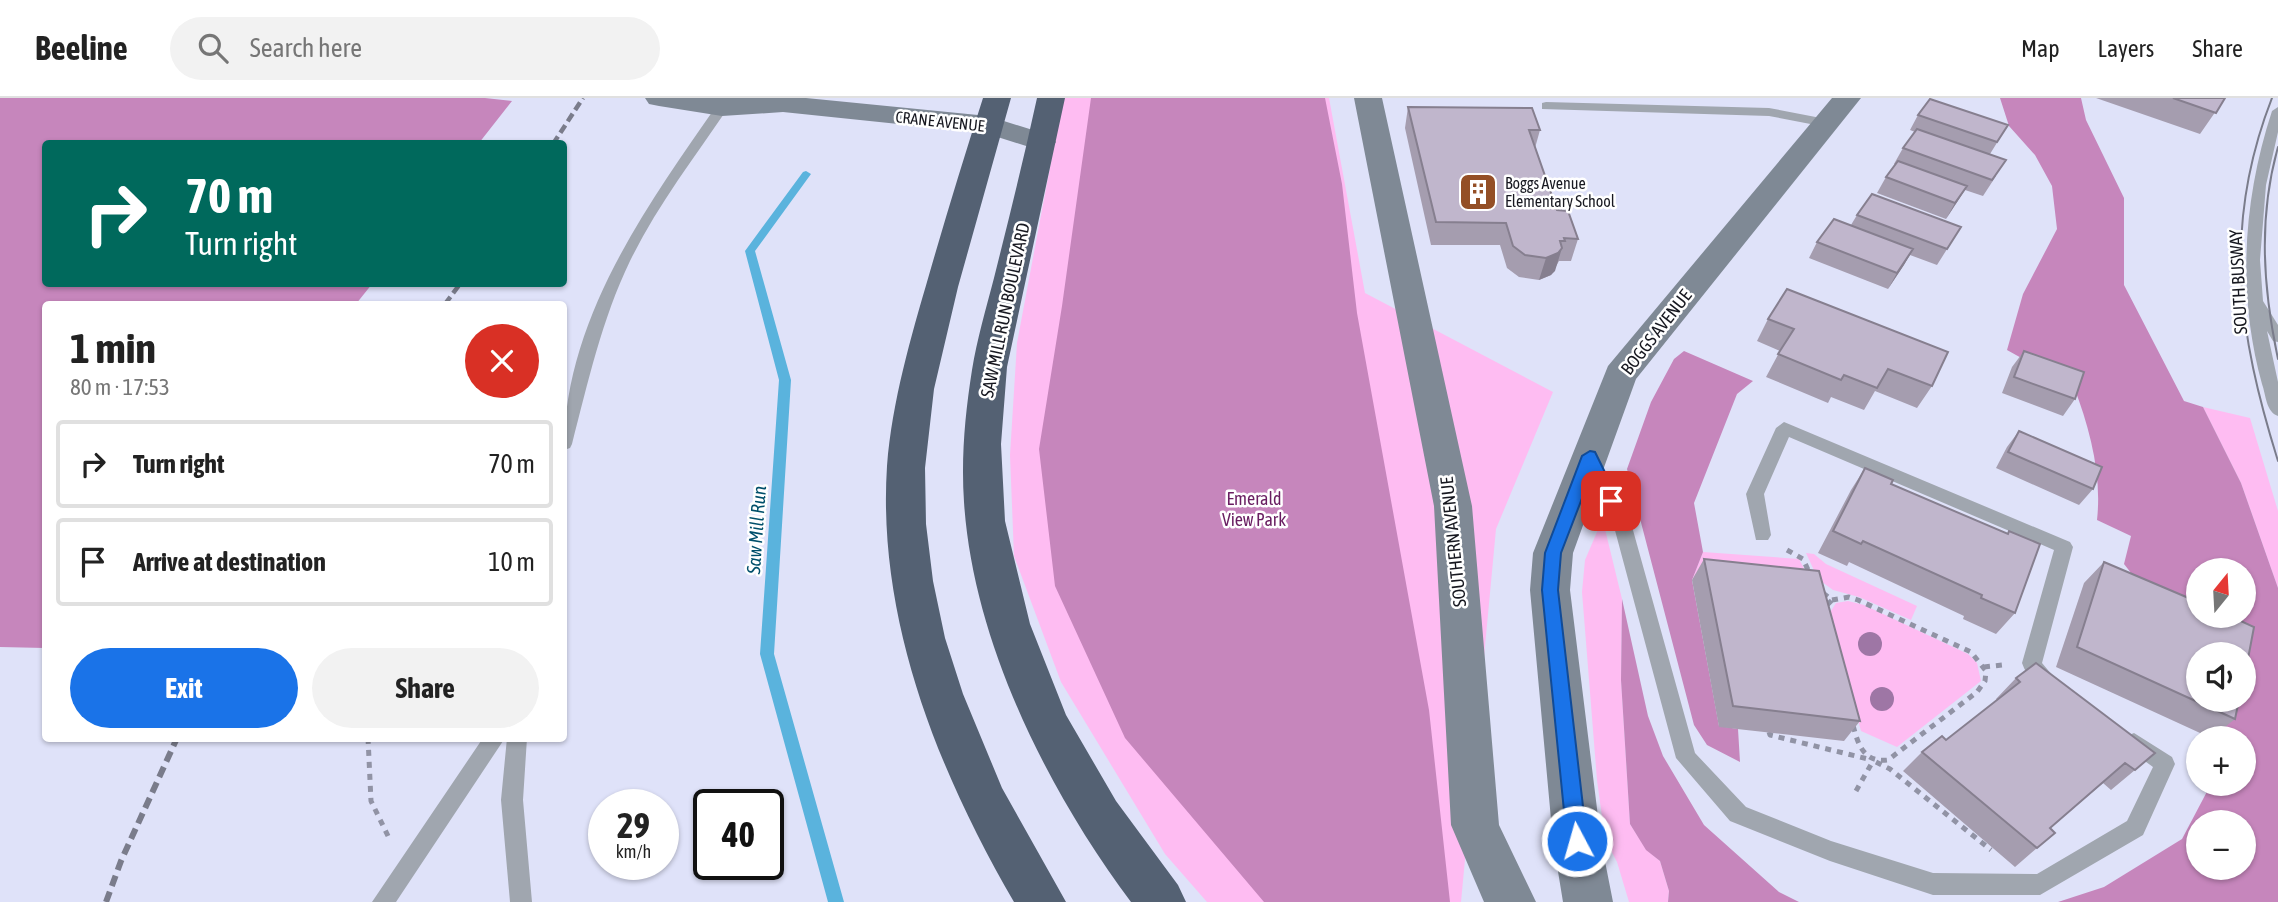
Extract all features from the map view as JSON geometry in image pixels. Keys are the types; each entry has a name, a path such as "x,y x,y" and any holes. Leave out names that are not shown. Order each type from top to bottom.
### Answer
{"highway":[{"name":"SAW MILL RUN BOULEVARD","path":"1046,120 990,365 982,464 985,519 995,573 1013,634 1037,698 1070,766 1105,824 1161,902"},
{"path":"989,124 921,363 906,468 906,529 914,590 930,657 953,728 986,803 1021,871 1041,902"}],"street":[{"name":"CRANE AVENUE","path":"659,98 687,100 722,108 769,125 989,124 1046,120"},
{"name":"SOUTHERN AVENUE","path":"1368,98 1454,506 1475,825 1511,902"},
{"name":"BOGGS AVENUE","path":"1587,902 1577,841 1550,590 1553,553 1620,375 1837,111"}],"lane":[{"path":"1546,106 1755,112 1837,111"},
{"path":"567,432 588,347 624,259 644,223 722,108"},
{"name":"SOUTH BUSWAY","path":"2277,406 2261,351 2254,299 2252,242 2257,190 2266,143 2278,111"},
{"path":"2254,299 2278,337"},
{"path":"1762,535 1755,494 1784,428 2064,547 2032,663 2042,678 2065,694"},
{"path":"1590,456 1622,523 1686,758 1738,814 1830,851 1933,884 2040,884 2134,828 2165,764 2120,733"},
{"path":"383,902 492,742"},
{"path":"517,742 512,800 521,902"}],"path":[{"path":"1803,559 1811,577"},
{"path":"1814,586 1832,600"},
{"path":"1825,615 1824,608 1832,600 1849,597 1858,600 1971,652 1979,659 1986,676 1986,682 1977,692 1888,760 1873,761 1860,750 1850,715"},
{"path":"1769,732 1770,735 1873,761 1889,769 1987,848"},
{"path":"368,742 370,801 404,870"},
{"path":"1856,791 1873,761"}],"green space":[{"path":"0,98 485,98 512,101 481,140 42,140 42,287 370,287 358,301 42,301 42,648 0,647"},
{"name":"Emerald View Park","path":"1063,98 1329,98 1365,293 1553,392 1496,529 1461,902 1207,902 1165,854 1061,682 1014,556 1010,455 1017,343"},
{"name":"Emerald View Park","path":"1091,98 1325,98 1342,184 1357,313 1429,710 1450,902 1264,902 1125,738 1055,586 1039,449"},
{"path":"2000,98 2081,98 2086,120 2124,198 2124,285 2184,401 2203,407 2241,483 2278,588 2278,902 2058,902 2104,887 2182,839 2186,831 2186,880 2256,880 2256,810 2197,810 2205,796 2256,796 2256,726 2224,726 2225,712 2256,712 2256,642 2227,642 2207,628 2256,628 2256,558 2186,558 2186,614 2135,578 2124,564 2131,536 2097,520 2096,469 2085,419 2074,387 2007,350 2023,294 2057,229 2052,186 2035,155 2009,126"},
{"path":"1684,351 1753,381 1737,394 1694,503 1703,552 1692,580 1719,726 1738,729 1740,762 1707,745 1694,725 1627,469 1651,402 1674,359"},
{"path":"2203,407 2250,418 2278,511 2278,588 2241,483"},
{"path":"1600,525 1604,525 1622,599 1621,680 1630,824 1646,849 1660,861 1669,891 1668,902 1629,902 1617,862 1605,839 1597,780 1582,592 1585,560"},
{"path":"1703,552 1799,559 1808,576 1692,580"},
{"path":"1806,553 1814,554 1826,564 1917,606 1911,620 1859,597 1833,590 1818,579"},
{"path":"1622,599 1648,716 1663,756 1704,825 1779,892 1799,902 1668,902 1669,891 1660,861 1646,850 1630,824 1621,680"},
{"path":"1848,601 1864,605 1968,654 1977,663 1981,681 1897,747 1861,731 1829,614 1836,603"}],"building":[{"path":"2173,98 2225,98 2216,113"},
{"path":"1930,99 2008,125 1997,142 1918,115"},
{"name":"Boggs Avenue Elementary School","path":"1408,107 1532,108 1540,130 1529,130 1557,210 1568,211 1578,239 1564,238 1565,241 1560,241 1562,248 1558,253 1546,258 1525,255 1513,246 1506,223 1436,222"},
{"path":"1917,129 2006,160 1992,180 1903,148"},
{"path":"1898,161 1967,186 1955,203 1886,177"},
{"path":"1872,194 1961,227 1947,249 1857,215"},
{"path":"1834,219 1913,249 1897,273 1817,242"},
{"path":"1787,289 1948,352 1932,386 1888,369 1877,388 1844,375 1841,380 1778,354 1794,329 1768,319"},
{"path":"2024,351 2084,372 2075,399 2014,377"},
{"path":"2019,431 2102,467 2093,489 2008,452"},
{"path":"1865,468 1893,480 1891,484 2008,534 2009,531 2040,544 2015,613 1981,598 1982,595 1863,541 1861,544 1833,531"},
{"path":"1704,559 1819,571 1860,721 1733,706"},
{"path":"2104,562 2186,597 2186,628 2254,628 2251,642 2186,642 2186,697 2077,647"},
{"path":"2036,663 2155,753 2135,770 2125,763 2050,828 2055,833 2037,848 1922,752 1942,736 1946,740 2020,682 2016,678"},
{"path":"2220,712 2236,712 2235,719"}],"waterway":[{"name":"Saw Mill Run","path":"806,174 750,251 785,380 767,654 836,902"}],"tram line":[{"path":"2272,98 2256,145 2246,191 2241,235 2241,280 2253,368 2278,461"},
{"path":"2278,147 2267,200 2265,227 2266,279 2278,359"}],"railway":[{"path":"556,140 583,98"},
{"path":"447,301 458,287"},
{"path":"106,902 121,861 175,742"}],"place":[{"name":"Boggs Avenue Elementary School","path":"1478,192"}],"route":[{"path":"1577,841 1550,590 1553,553 1590,456 1611,501"}]}
